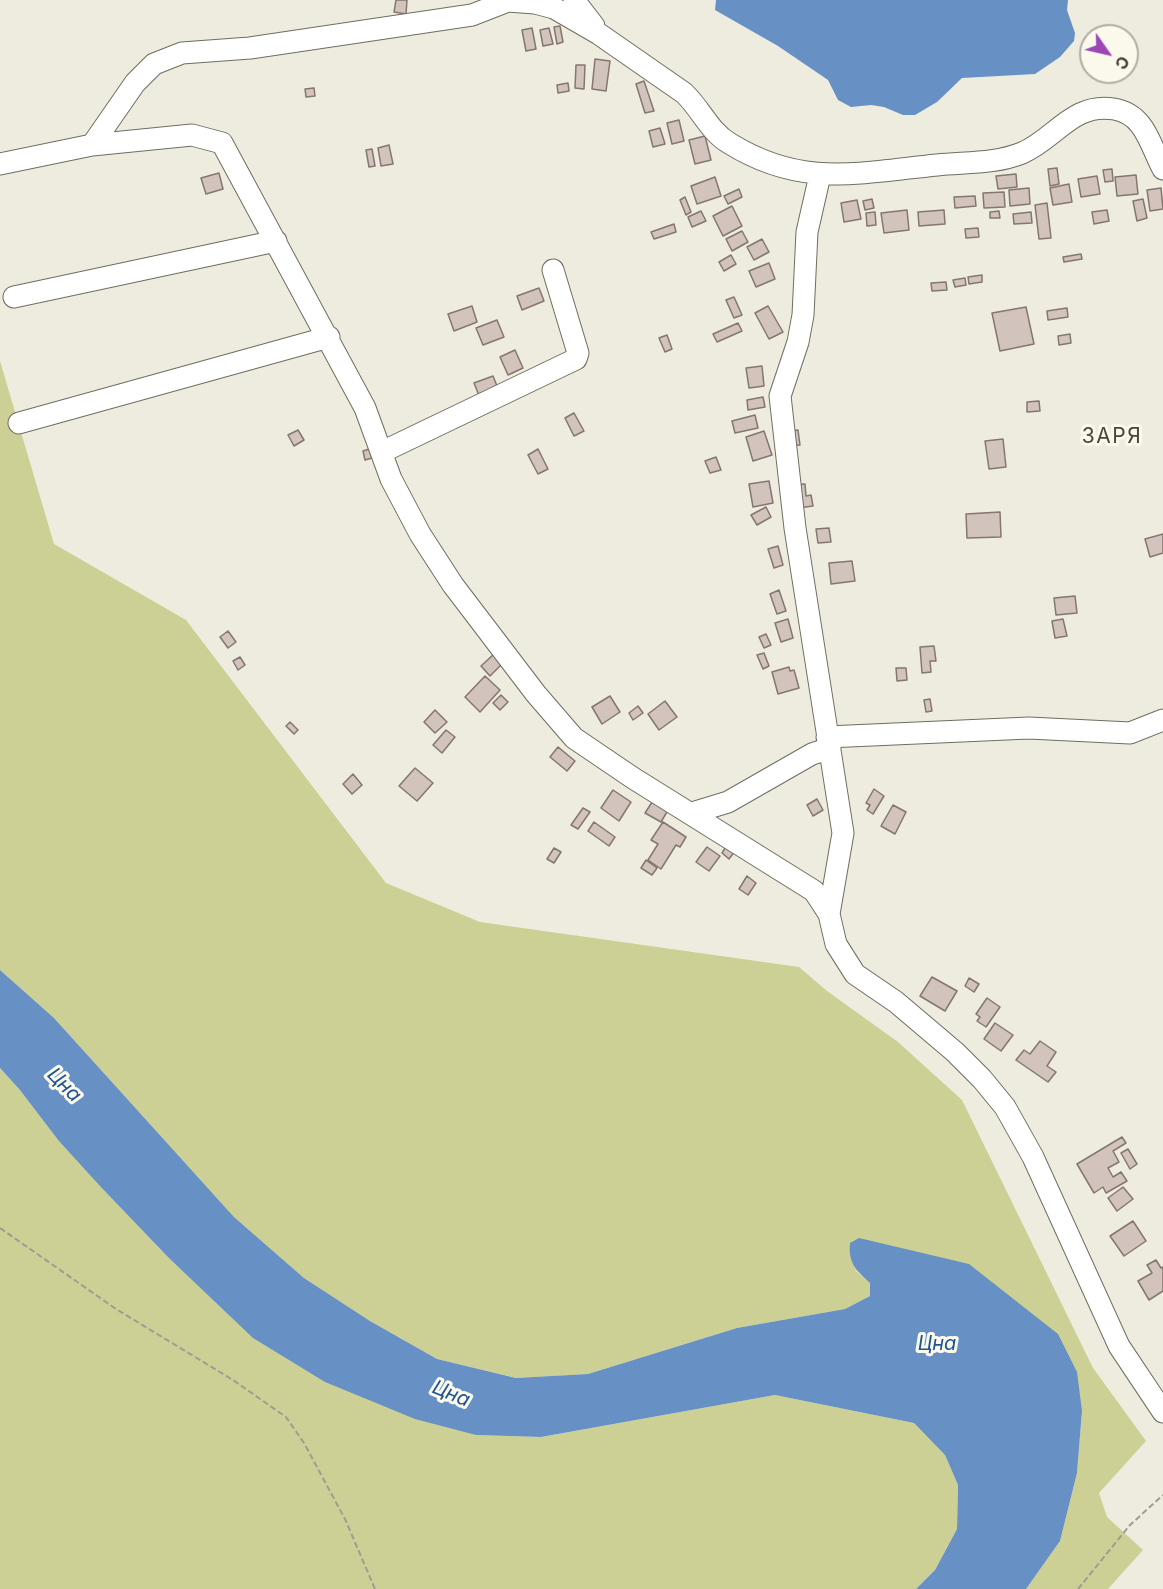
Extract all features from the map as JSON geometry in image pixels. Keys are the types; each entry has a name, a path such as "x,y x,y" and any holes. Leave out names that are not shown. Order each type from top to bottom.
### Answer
{"street":[{"path":"574,0 600,34"},
{"path":"92,145 135,83 154,64 182,53 250,48 472,15 508,1 535,3 554,8 600,34 684,93 695,104 710,128 729,143 784,170 820,175 984,162 1023,152 1072,117 1098,108 1128,114 1142,125 1163,169"},
{"path":"0,164 92,145 192,135 222,143 365,408 391,479 436,560 453,585 536,694 574,738 814,891 829,914 836,944 855,974 896,1002 955,1052 982,1079 1005,1107 1033,1157 1119,1346 1163,1412"},
{"path":"820,175 807,232 803,315 798,342 780,396 795,528 843,833 829,914"},
{"path":"14,297 276,241"},
{"path":"382,452 576,359 579,352 553,270"},
{"path":"19,423 328,337"},
{"path":"692,813 728,801 812,754 828,742 1029,728 1130,733 1163,720"}],"path":[{"path":"0,1228 116,1309 233,1380 286,1417 304,1443 345,1519 375,1589"},
{"path":"1078,1589 1130,1525 1163,1495"}],"green space":[{"path":"0,361 54,544 186,620 386,883 480,922 799,967 827,991 898,1042 962,1100 1093,1368 1146,1441 1099,1493 1107,1517 1143,1550 1108,1589 1026,1589 1060,1541 1077,1473 1082,1411 854,1269 870,1283 870,1296 845,1309 737,1328 588,1374 517,1378 437,1359 370,1321 304,1278 234,1217 54,1018 0,970"},
{"path":"0,1068 20,1090 476,1435 541,1437 775,1395 914,1423 945,1455 958,1485 957,1529 935,1570 916,1589 0,1589"}],"water":[{"path":"716,0 1068,0 1067,10 1075,33 1074,41 1060,57 1035,74 962,78 937,102 915,115 903,115 884,107 871,105 851,107 838,100 828,80 778,46 715,10"},
{"name":"Цна","path":"0,970 54,1018 234,1217 304,1278 370,1321 437,1359 516,1378 588,1374 737,1328 845,1309 870,1296 870,1283 857,1270 850,1256 850,1243 859,1238 969,1264 1058,1334 1077,1372 1082,1411 1077,1473 1060,1541 1026,1589 916,1589 935,1570 957,1529 958,1485 945,1455 914,1423 775,1395 541,1437 476,1435 415,1419 325,1382 253,1338 169,1258 59,1141 0,1068"}],"building":[{"path":"396,0 407,0 406,14 394,12"},
{"path":"560,26 563,42 557,44 554,27"},
{"path":"532,28 536,49 526,51 522,30"},
{"path":"549,28 553,44 543,46 540,30"},
{"path":"595,59 610,61 606,91 592,89"},
{"path":"576,65 585,65 584,89 575,88"},
{"path":"644,81 654,111 645,113 636,84"},
{"path":"568,83 569,91 558,93 557,85"},
{"path":"314,88 315,96 306,97 305,89"},
{"path":"679,120 684,141 672,144 667,123"},
{"path":"660,128 665,144 653,147 649,131"},
{"path":"705,136 711,160 695,164 689,140"},
{"path":"389,145 393,164 381,166 378,148"},
{"path":"372,149 375,166 369,167 366,150"},
{"path":"1057,168 1059,184 1050,186 1048,169"},
{"path":"1112,169 1113,181 1105,182 1103,170"},
{"path":"219,173 223,189 206,194 201,178"},
{"path":"1016,174 1017,187 998,189 996,176"},
{"path":"1136,175 1138,194 1117,196 1115,177"},
{"path":"1097,176 1100,194 1081,197 1078,179"},
{"path":"715,177 721,196 697,204 691,186"},
{"path":"1069,184 1072,202 1053,205 1050,188"},
{"path":"1029,188 1030,204 1010,206 1009,190"},
{"path":"1161,188 1163,209 1150,211 1147,190"},
{"path":"739,189 742,197 728,204 724,196"},
{"path":"1004,192 1005,207 984,208 983,193"},
{"path":"975,196 976,206 955,208 954,197"},
{"path":"685,197 691,212 686,215 680,200"},
{"path":"872,199 874,208 865,210 863,201"},
{"path":"1143,199 1147,218 1137,221 1133,201"},
{"path":"857,200 861,219 844,222 841,203"},
{"path":"1047,203 1051,238 1039,239 1035,205"},
{"path":"732,206 742,226 723,236 713,216"},
{"path":"907,210 909,230 884,233 881,213"},
{"path":"944,210 945,224 919,226 918,212"},
{"path":"1107,210 1109,221 1094,224 1092,212"},
{"path":"701,211 706,221 692,227 688,217"},
{"path":"999,211 1000,218 990,218 990,212"},
{"path":"875,212 876,225 867,226 866,213"},
{"path":"1031,212 1032,223 1014,224 1013,214"},
{"path":"674,224 676,232 654,239 651,232"},
{"path":"978,228 979,237 966,238 965,229"},
{"path":"742,231 748,242 732,251 726,239"},
{"path":"762,239 769,252 754,260 747,247"},
{"path":"1081,254 1082,259 1064,262 1063,257"},
{"path":"731,255 736,264 724,271 719,262"},
{"path":"769,263 775,279 756,287 749,271"},
{"path":"982,275 982,282 969,284 968,277"},
{"path":"965,278 966,285 955,287 953,280"},
{"path":"946,282 947,290 932,291 931,283"},
{"path":"539,288 544,301 522,310 517,296"},
{"path":"734,297 742,315 734,318 726,300"},
{"path":"472,306 477,322 454,331 448,314"},
{"path":"768,306 783,332 769,339 755,313"},
{"path":"1026,307 1034,344 1000,351 992,313"},
{"path":"1067,308 1068,317 1048,320 1047,311"},
{"path":"497,320 504,337 483,345 476,328"},
{"path":"738,323 742,331 717,342 713,334"},
{"path":"1070,334 1071,343 1059,345 1058,336"},
{"path":"667,335 672,349 665,352 659,338"},
{"path":"515,350 523,368 508,375 500,357"},
{"path":"762,366 764,386 749,388 746,368"},
{"path":"493,376 499,391 480,398 474,383"},
{"path":"763,397 765,407 748,410 747,400"},
{"path":"1039,401 1040,411 1027,412 1027,402"},
{"path":"574,413 584,431 574,436 565,418"},
{"path":"755,415 758,428 735,433 732,421"},
{"path":"298,430 304,440 294,446 288,435"},
{"path":"798,430 800,445 791,446 790,431"},
{"path":"764,431 772,455 753,461 746,437"},
{"path":"1003,439 1006,467 989,469 985,441"},
{"path":"369,449 372,458 365,460 363,451"},
{"path":"538,449 548,469 538,474 528,455"},
{"path":"716,457 721,470 710,473 705,461"},
{"path":"769,481 773,503 753,507 749,484"},
{"path":"805,484 806,496 811,495 813,506 798,508 795,485"},
{"path":"766,507 771,517 757,525 751,515"},
{"path":"1000,512 1001,537 967,538 966,514"},
{"path":"829,528 831,542 818,543 816,529"},
{"path":"1163,534 1163,553 1150,557 1145,539"},
{"path":"778,546 783,565 774,568 768,549"},
{"path":"852,561 855,581 831,584 829,563"},
{"path":"779,590 786,611 777,614 770,594"},
{"path":"1075,596 1077,613 1056,615 1054,598"},
{"path":"788,619 793,638 781,642 775,623"},
{"path":"1063,619 1067,636 1055,638 1052,621"},
{"path":"228,631 236,642 228,648 220,637"},
{"path":"766,634 771,645 764,648 759,637"},
{"path":"934,646 936,661 930,661 931,672 922,673 920,647"},
{"path":"764,653 769,666 763,669 757,655"},
{"path":"494,654 503,663 490,676 481,666"},
{"path":"240,657 245,665 238,670 233,661"},
{"path":"789,667 790,671 794,670 799,688 778,694 772,672"},
{"path":"896,668 906,668 907,680 897,681"},
{"path":"485,676 500,690 480,712 465,697"},
{"path":"501,695 508,702 500,710 493,703"},
{"path":"610,696 620,712 602,724 592,707"},
{"path":"930,699 932,711 926,712 924,700"},
{"path":"665,701 677,717 659,730 648,714"},
{"path":"638,706 643,713 633,720 629,713"},
{"path":"435,710 447,722 435,733 424,722"},
{"path":"290,722 298,730 294,734 286,726"},
{"path":"446,730 455,737 442,753 433,745"},
{"path":"558,747 575,761 567,771 550,757"},
{"path":"415,768 433,783 417,801 399,786"},
{"path":"353,774 362,785 352,794 343,784"},
{"path":"874,789 884,796 873,814 867,810 870,805 866,803"},
{"path":"613,790 631,802 619,821 601,808"},
{"path":"656,796 671,805 661,822 645,813"},
{"path":"817,799 823,810 813,816 807,805"},
{"path":"893,805 906,812 895,834 881,826"},
{"path":"583,808 590,812 578,829 571,825"},
{"path":"594,822 615,837 609,846 588,831"},
{"path":"663,822 686,837 680,847 676,845 661,869 648,860 658,844 651,840"},
{"path":"727,845 735,851 729,859 722,853"},
{"path":"707,847 720,856 709,871 696,862"},
{"path":"554,848 561,852 554,863 547,859"},
{"path":"646,860 657,868 652,875 641,868"},
{"path":"747,876 756,883 748,895 739,889"},
{"path":"932,977 957,991 945,1011 920,996"},
{"path":"969,978 979,984 974,992 965,986"},
{"path":"987,998 1000,1007 986,1027 977,1021 980,1017 976,1014"},
{"path":"995,1023 1013,1035 1001,1051 984,1039"},
{"path":"1040,1041 1056,1052 1047,1066 1056,1072 1048,1082 1016,1060 1024,1050 1030,1054"},
{"path":"1122,1137 1126,1143 1113,1151 1119,1162 1108,1168 1113,1177 1121,1172 1127,1181 1106,1193 1103,1187 1094,1193 1077,1164"},
{"path":"1128,1149 1137,1164 1130,1169 1121,1153"},
{"path":"1123,1187 1133,1199 1117,1211 1108,1198"},
{"path":"1133,1221 1146,1241 1124,1256 1110,1236"},
{"path":"1156,1260 1161,1268 1163,1267 1163,1291 1149,1300 1138,1281 1152,1273 1147,1265"}],"district":[{"name":"ЗАРЯ","path":"1112,437"}]}
